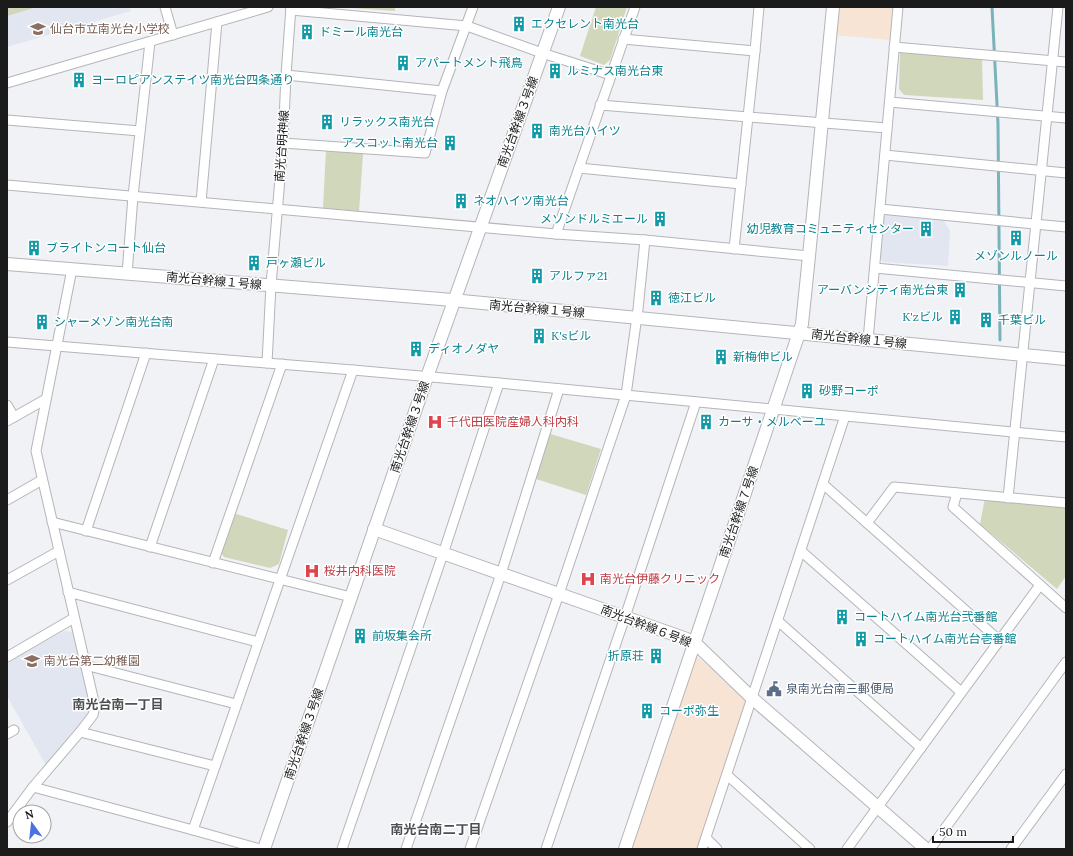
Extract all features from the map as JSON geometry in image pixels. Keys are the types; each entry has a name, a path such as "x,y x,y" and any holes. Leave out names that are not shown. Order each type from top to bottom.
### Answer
{"street":[{"path":"165,7 173,35"},
{"path":"7,84 217,22 236,11 268,7"},
{"path":"283,143 425,153 442,91 473,7"},
{"name":"南光台幹線３号線","path":"264,849 427,377 559,7"},
{"path":"556,234 635,7"},
{"path":"734,250 759,7"},
{"name":"南光台幹線７号線","path":"625,849 802,324 810,256 833,7"},
{"path":"868,340 898,7"},
{"path":"1008,498 1058,7"},
{"path":"291,8 467,26 542,53 611,75"},
{"name":"南光台明神線","path":"267,363 271,286 283,143 291,8"},
{"path":"201,202 217,22"},
{"path":"623,39 755,51"},
{"path":"127,274 133,196 150,42"},
{"path":"894,48 1066,62"},
{"path":"286,75 442,91"},
{"path":"890,102 1066,118"},
{"path":"600,105 887,128"},
{"path":"7,123 7,119 140,130"},
{"path":"885,156 1066,173"},
{"path":"579,168 741,184"},
{"path":"7,185 556,234 645,240 734,250 810,256"},
{"path":"880,209 1066,227"},
{"path":"470,849 559,594 626,395 638,309 645,240"},
{"name":"南光台幹線１号線","path":"7,264 455,301 1066,359"},
{"path":"875,268 1066,286"},
{"path":"7,822 33,787 93,715 95,706 36,451 72,269"},
{"path":"7,342 499,383 1066,437"},
{"path":"86,531 146,353"},
{"path":"150,547 214,359"},
{"path":"213,563 282,364"},
{"path":"193,830 352,370"},
{"path":"342,849 443,554 499,383"},
{"path":"406,849 500,574 559,389"},
{"path":"7,405 10,419 46,399"},
{"path":"546,849 696,402"},
{"path":"702,849 845,416"},
{"path":"7,500 42,480"},
{"path":"823,484 999,640"},
{"path":"867,523 894,487 1066,503"},
{"path":"956,493 953,507 1066,608"},
{"path":"52,522 351,597"},
{"name":"南光台幹線６号線","path":"374,529 695,643 752,698 926,849"},
{"path":"7,580 59,551"},
{"path":"801,551 961,692"},
{"path":"847,849 1040,584"},
{"path":"68,592 258,642"},
{"path":"7,657 74,618"},
{"path":"778,621 921,748"},
{"path":"930,849 1066,662"},
{"path":"85,666 236,704"},
{"path":"80,732 215,766"},
{"path":"727,774 810,849"},
{"path":"1011,849 1066,774"},
{"path":"33,787 260,849"},
{"path":"706,838 718,849"}],"shaded area":[{"name":"仙台市立南光台小学校","path":"7,7 129,7 131,11 7,47"},
{"path":"838,7 893,7 890,40 835,35"},
{"path":"888,214 943,219 950,231 948,266 883,262 878,251 881,219"},
{"path":"64,631 74,632 90,706 86,717 46,765 7,696 7,663"},
{"path":"699,658 746,698 747,703 698,849 631,849 694,659"}],"green space":[{"path":"7,7 37,7 7,16"},
{"path":"395,7 395,11 352,8"},
{"path":"596,7 627,7 610,60 604,65 580,56"},
{"path":"900,53 982,58 983,100 904,95 899,89"},
{"path":"326,150 363,154 359,211 323,208"},
{"path":"547,433 601,449 586,495 533,478"},
{"path":"985,498 1066,507 1066,576 1057,589 980,524"},
{"path":"233,513 288,530 279,564 270,568 224,557 220,551"}],"waterway":[{"path":"992,7 998,124 1000,340"}],"place":[{"name":"エクセレント南光台","path":"519,24"},
{"name":"仙台市立南光台小学校","path":"38,29"},
{"name":"ドミール南光台","path":"307,32"},
{"name":"アパートメント飛鳥","path":"403,63"},
{"name":"ルミナス南光台東","path":"555,71"},
{"name":"ヨーロピアンステイツ南光台四条通り","path":"79,80"},
{"name":"リラックス南光台","path":"327,122"},
{"name":"南光台ハイツ","path":"537,131"},
{"name":"アスコット南光台","path":"450,143"},
{"name":"ネオハイツ南光台","path":"461,201"},
{"name":"メゾンドルミエール","path":"660,219"},
{"name":"幼児教育コミュニティセンター","path":"926,229"},
{"name":"メゾンルノール","path":"1016,238"},
{"name":"ブライトンコート仙台","path":"34,248"},
{"name":"戸ヶ瀬ビル","path":"254,263"},
{"name":"アルファ21","path":"537,276"},
{"name":"アーバンシティ南光台東","path":"960,290"},
{"name":"徳江ビル","path":"656,298"},
{"name":"K'zビル","path":"955,317"},
{"name":"千葉ビル","path":"986,320"},
{"name":"シャーメゾン南光台南","path":"42,322"},
{"name":"K'sビル","path":"539,336"},
{"name":"ディオノダヤ","path":"416,349"},
{"name":"新梅伸ビル","path":"721,357"},
{"name":"砂野コーポ","path":"807,391"},
{"name":"千代田医院産婦人科内科","path":"435,422"},
{"name":"カーサ・メルベーユ","path":"706,422"},
{"name":"桜井内科医院","path":"312,571"},
{"name":"南光台伊藤クリニック","path":"588,579"},
{"name":"コートハイム南光台弐番館","path":"842,617"},
{"name":"前坂集会所","path":"360,636"},
{"name":"コートハイム南光台壱番館","path":"861,639"},
{"name":"折原荘","path":"656,656"},
{"name":"南光台第二幼稚園","path":"32,661"},
{"name":"泉南光台南三郵便局","path":"774,689"},
{"name":"コーポ弥生","path":"647,711"}],"district":[{"name":"南光台南一丁目","path":"118,704"},
{"name":"南光台南二丁目","path":"436,829"}]}
